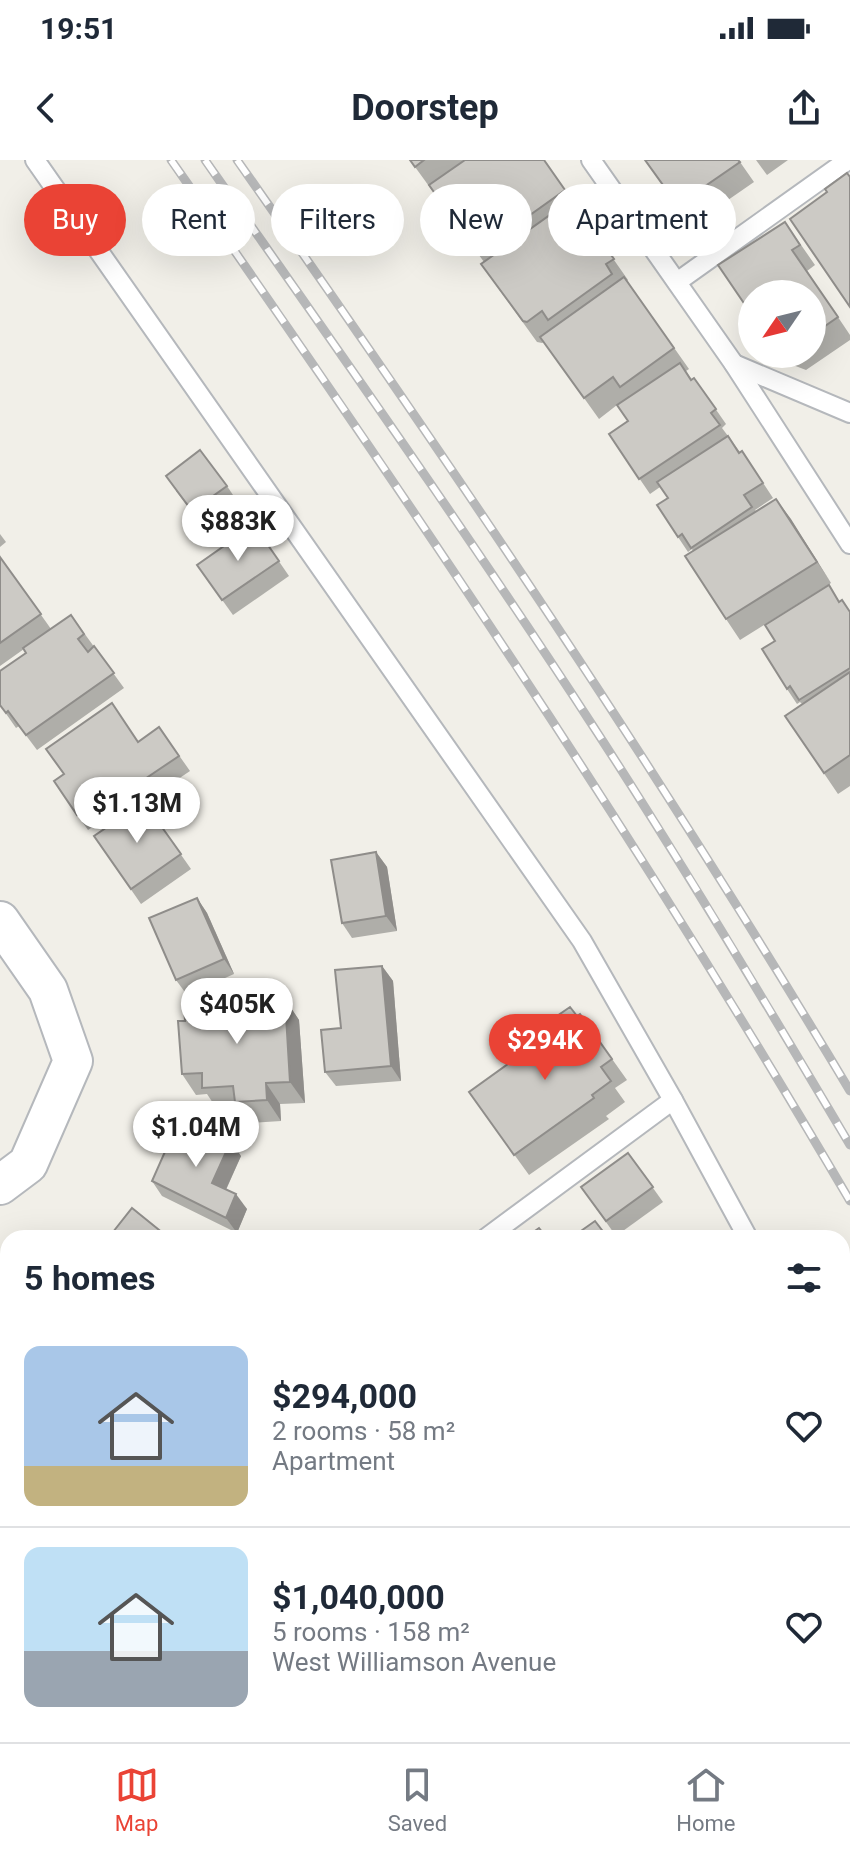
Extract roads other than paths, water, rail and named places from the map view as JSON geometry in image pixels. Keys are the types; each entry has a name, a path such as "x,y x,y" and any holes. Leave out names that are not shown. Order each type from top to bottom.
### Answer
{"street":[{"path":"0,921 48,990 73,1061 28,1164 0,1185"}],"lane":[{"path":"35,160 582,941 744,1230"},
{"path":"591,160 734,364 850,544"},
{"path":"677,282 848,160"},
{"path":"734,364 850,413"},
{"path":"497,1230 673,1100"}],"railway":[{"path":"171,160 348,416 606,804 850,1201"},
{"path":"205,160 449,510 591,723 723,932 850,1145"},
{"path":"237,160 396,389 629,736 850,1091"}]}
